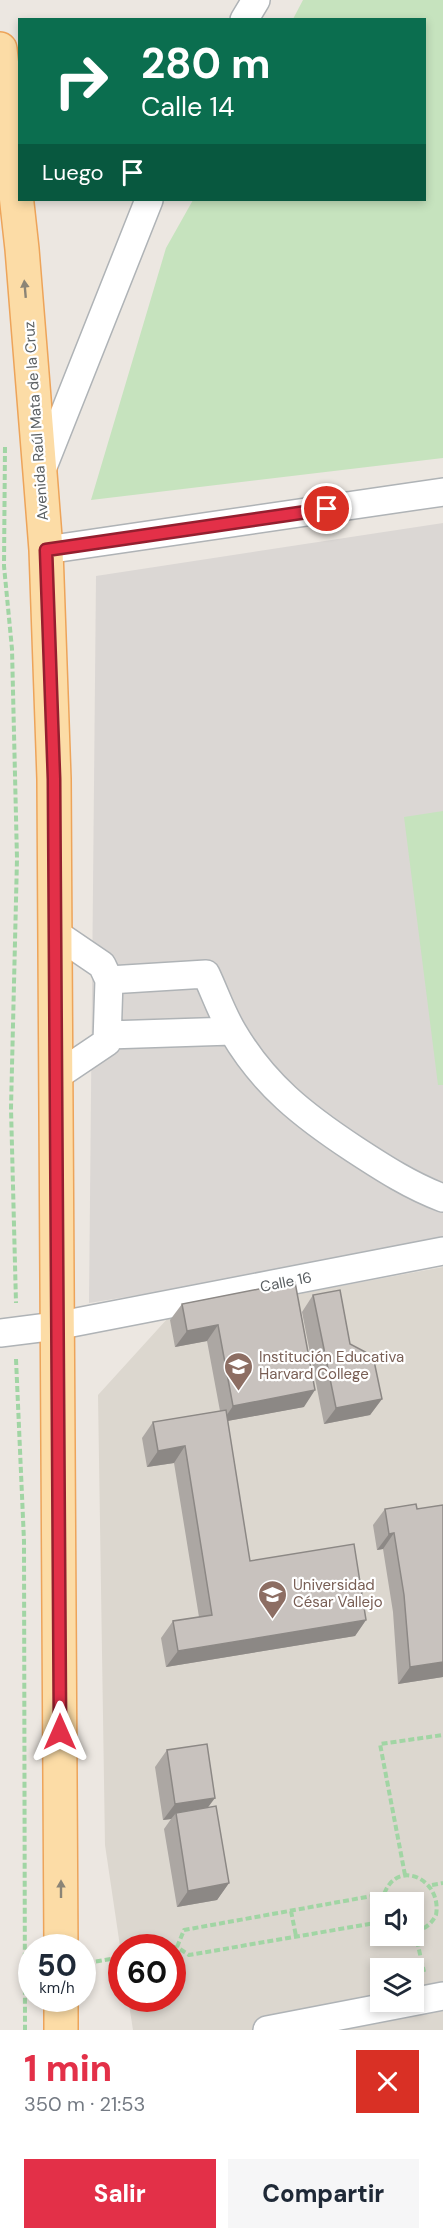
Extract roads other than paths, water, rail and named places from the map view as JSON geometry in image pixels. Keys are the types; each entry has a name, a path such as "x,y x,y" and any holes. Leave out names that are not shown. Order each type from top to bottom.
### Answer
{"main road":[{"name":"Avenida Raúl Mata de la Cruz","path":"0,49 22,249 46,550 54,779 61,1934"},
{"path":"61,2012 61,2030"}],"street":[{"path":"245,18 256,0"},
{"path":"40,473 150,201"},
{"path":"46,550 443,492"},
{"path":"55,933 102,965 109,980 107,1042 55,1077"},
{"path":"109,980 206,974 232,1031 264,1077 301,1113 392,1174 443,1198"},
{"path":"108,1035 232,1031"},
{"name":"Calle 16","path":"8,1332 56,1326 443,1251"},
{"path":"267,2030 436,1998"}],"place":[{"name":"Institución Educativa Harvard College","path":"238,1392"},
{"name":"Universidad César Vallejo","path":"272,1620"}]}
